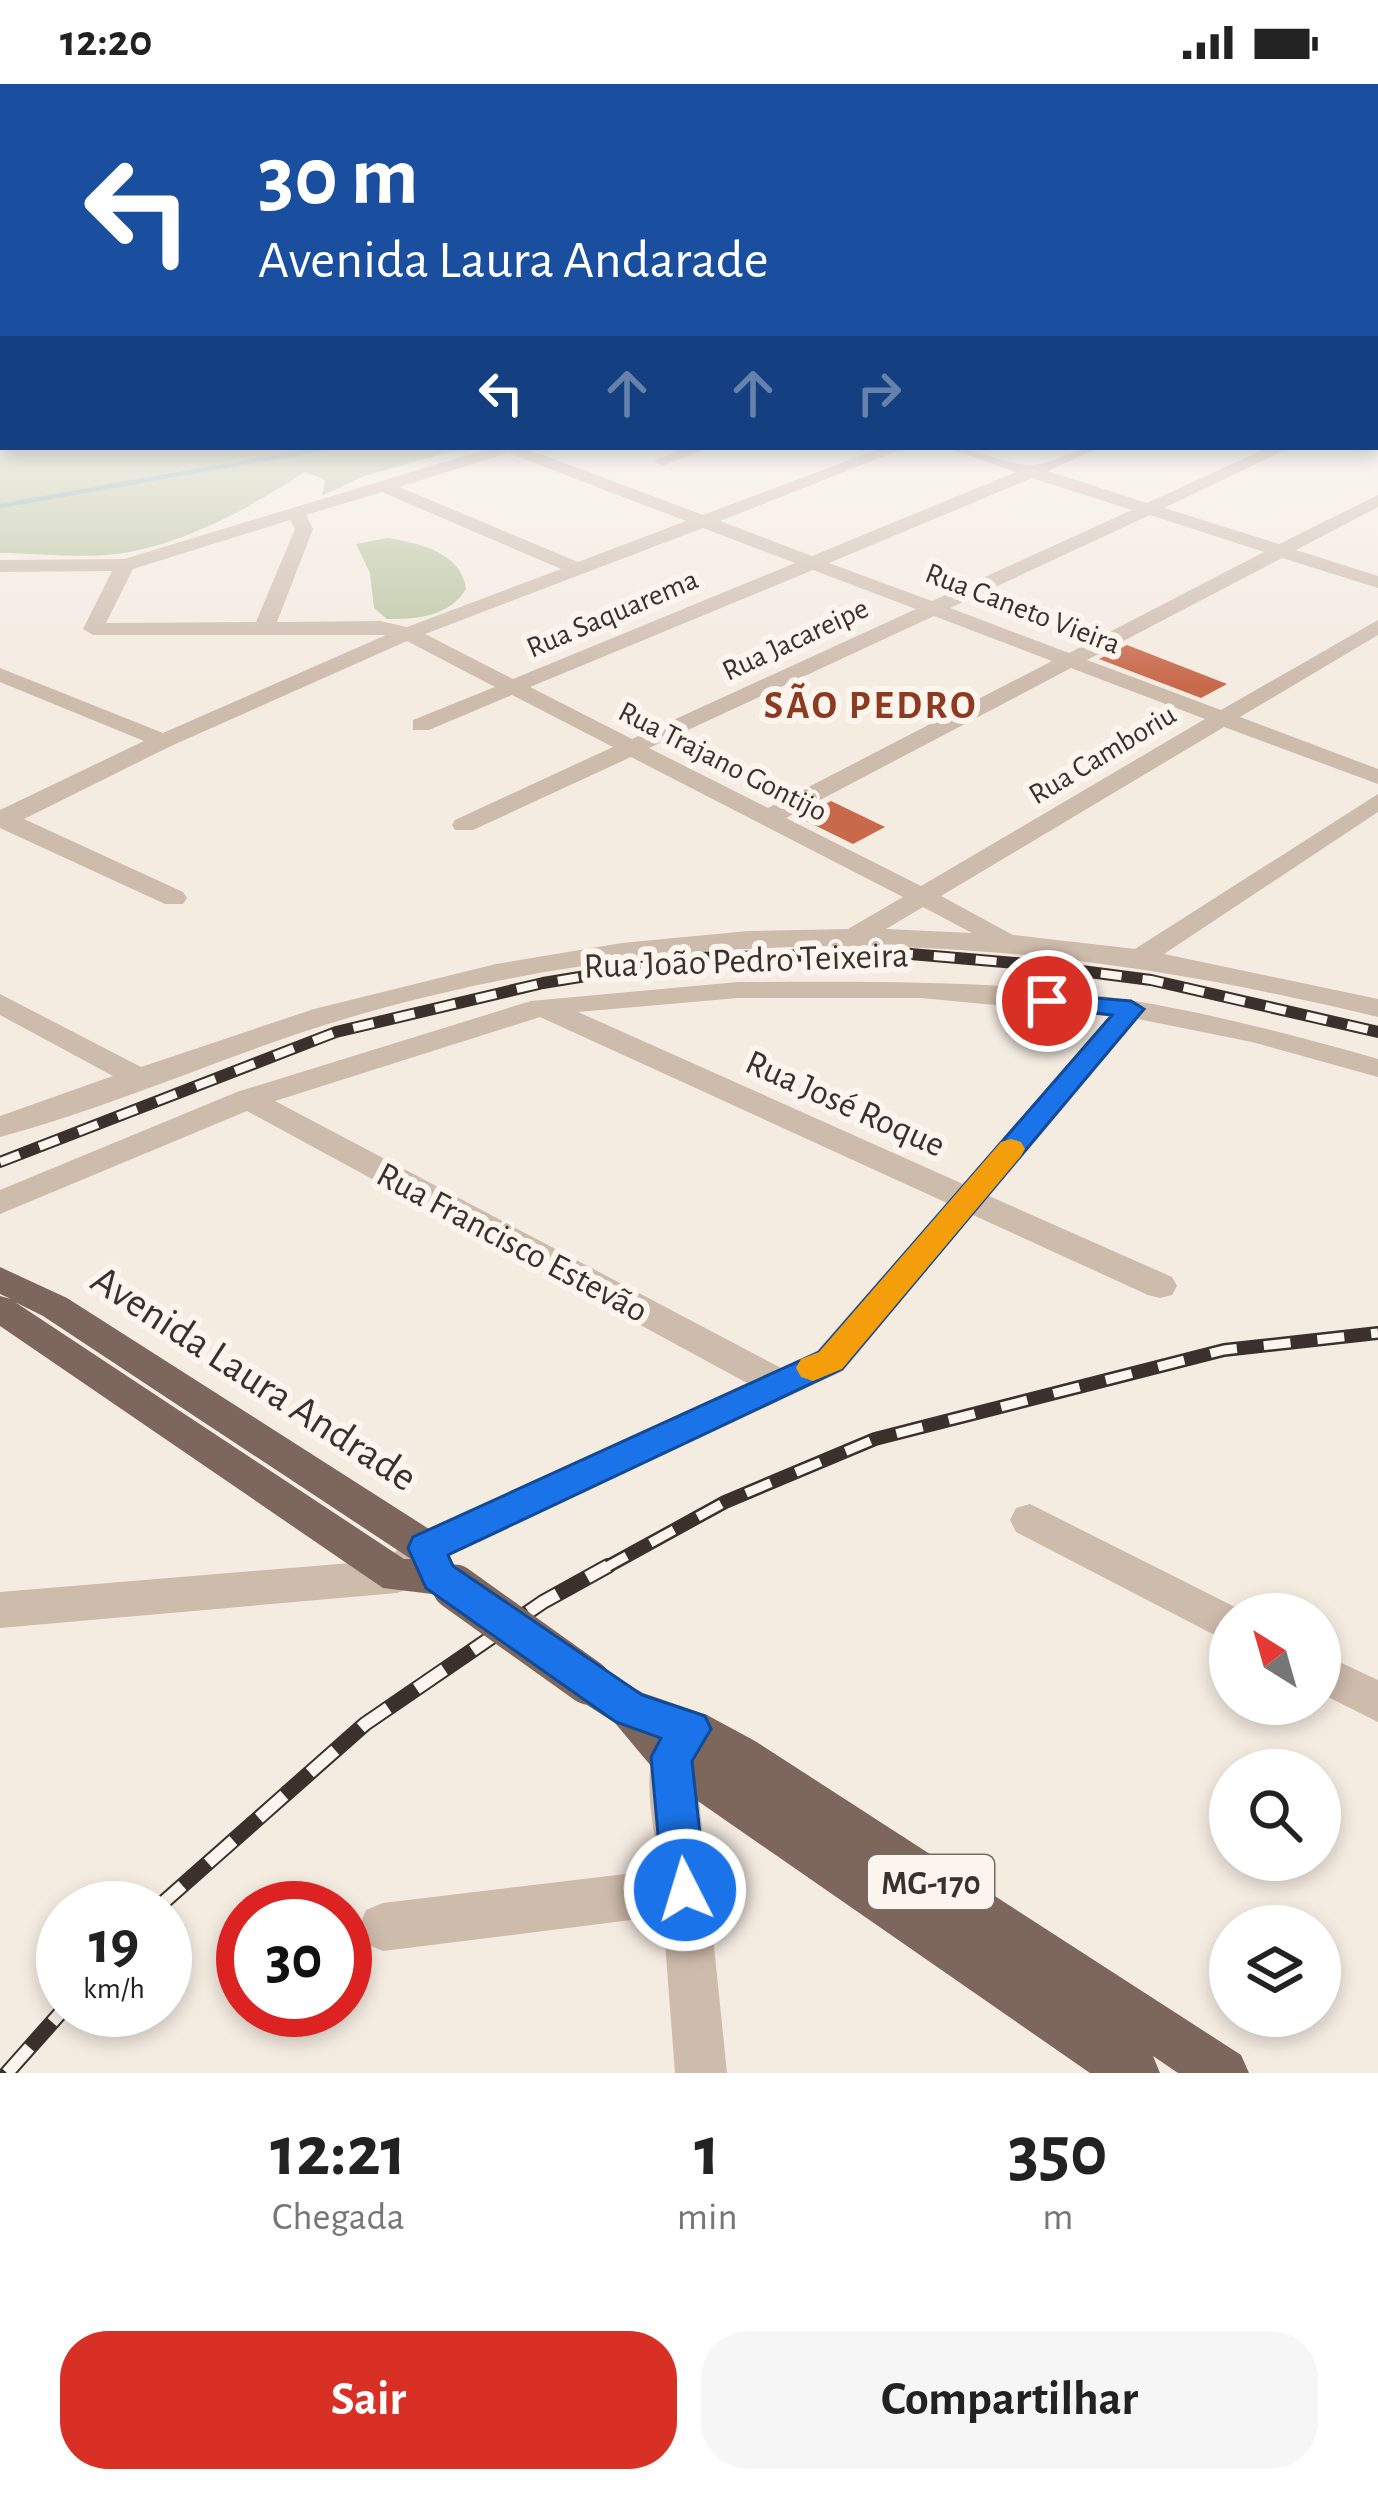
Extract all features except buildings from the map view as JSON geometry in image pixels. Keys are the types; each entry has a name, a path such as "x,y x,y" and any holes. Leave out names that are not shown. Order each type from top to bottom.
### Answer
{"main road":[{"name":"Avenida Laura Andrade","path":"0,1279 55,1307 588,1682 1066,1998 1134,2073"},
{"name":"Avenida Laura Andrade","path":"0,1309 429,1572"},
{"name":"MG-170","path":"1066,1998 1223,2073"}],"street":[{"path":"0,566 125,565 340,501"},
{"path":"418,501 576,568"},
{"name":"Rua Caneto Vieira","path":"656,501 1378,777"},
{"path":"2,819 163,741 407,633 758,501"},
{"name":"Rua Saquarema","path":"421,725 962,501"},
{"path":"1137,501 1378,581"},
{"name":"Rua Jacareipe","path":"464,825 1165,501"},
{"path":"767,818 1376,501"},
{"path":"264,628 304,529 296,514"},
{"path":"1285,548 1378,572"},
{"path":"125,565 93,629 380,627 407,633"},
{"name":"Rua Camboriu","path":"857,935 1378,626"},
{"name":"Rua Trajano Gontijo","path":"407,633 1012,942"},
{"path":"0,674 163,741"},
{"path":"1143,956 1378,801"},
{"path":"2,819 174,898"},
{"path":"0,1127 371,1001 547,963 728,937 857,935 1012,942 1143,956 1378,1008"},
{"path":"541,1006 547,963"},
{"name":"Rua João Pedro Teixeira","path":"0,1203 248,1099 541,1006 738,990 921,990 1131,1009 1256,1034 1378,1068"},
{"path":"0,1003 141,1079"},
{"name":"Rua José Roque","path":"541,1006 1160,1286"},
{"path":"0,1610 429,1572 830,1360 1131,1009"},
{"name":"Rua Francisco Estevão","path":"248,1099 779,1384"},
{"path":"1030,1520 1209,1614"},
{"path":"1341,1683 1378,1702"},
{"path":"681,1743 685,1890 701,2073"},
{"path":"383,1928 685,1890"}],"green space":[{"path":"0,501 257,501 177,539 130,552 82,556 0,553"},
{"path":"388,538 447,558 463,576 466,589 441,611 387,619 374,608 370,573 356,544"}],"waterway":[{"path":"0,506 29,501"}],"railway":[{"path":"0,1162 336,1032 543,983 696,958 899,953 1027,964 1151,980 1378,1032"},
{"path":"603,1569 725,1502 875,1439 1224,1350 1378,1333"},
{"path":"188,1881 365,1724 543,1602 608,1566"},
{"path":"7,2073 39,2037"}],"slow traffic":[{"path":"813,1368 830,1360 1011,1149"}],"district":[{"name":"SÃO PEDRO","path":"871,704"}],"route":[{"path":"685,1890 671,1757 691,1729 630,1709 588,1682 439,1577 426,1548 830,1360 1131,1009 1047,1001"}]}
